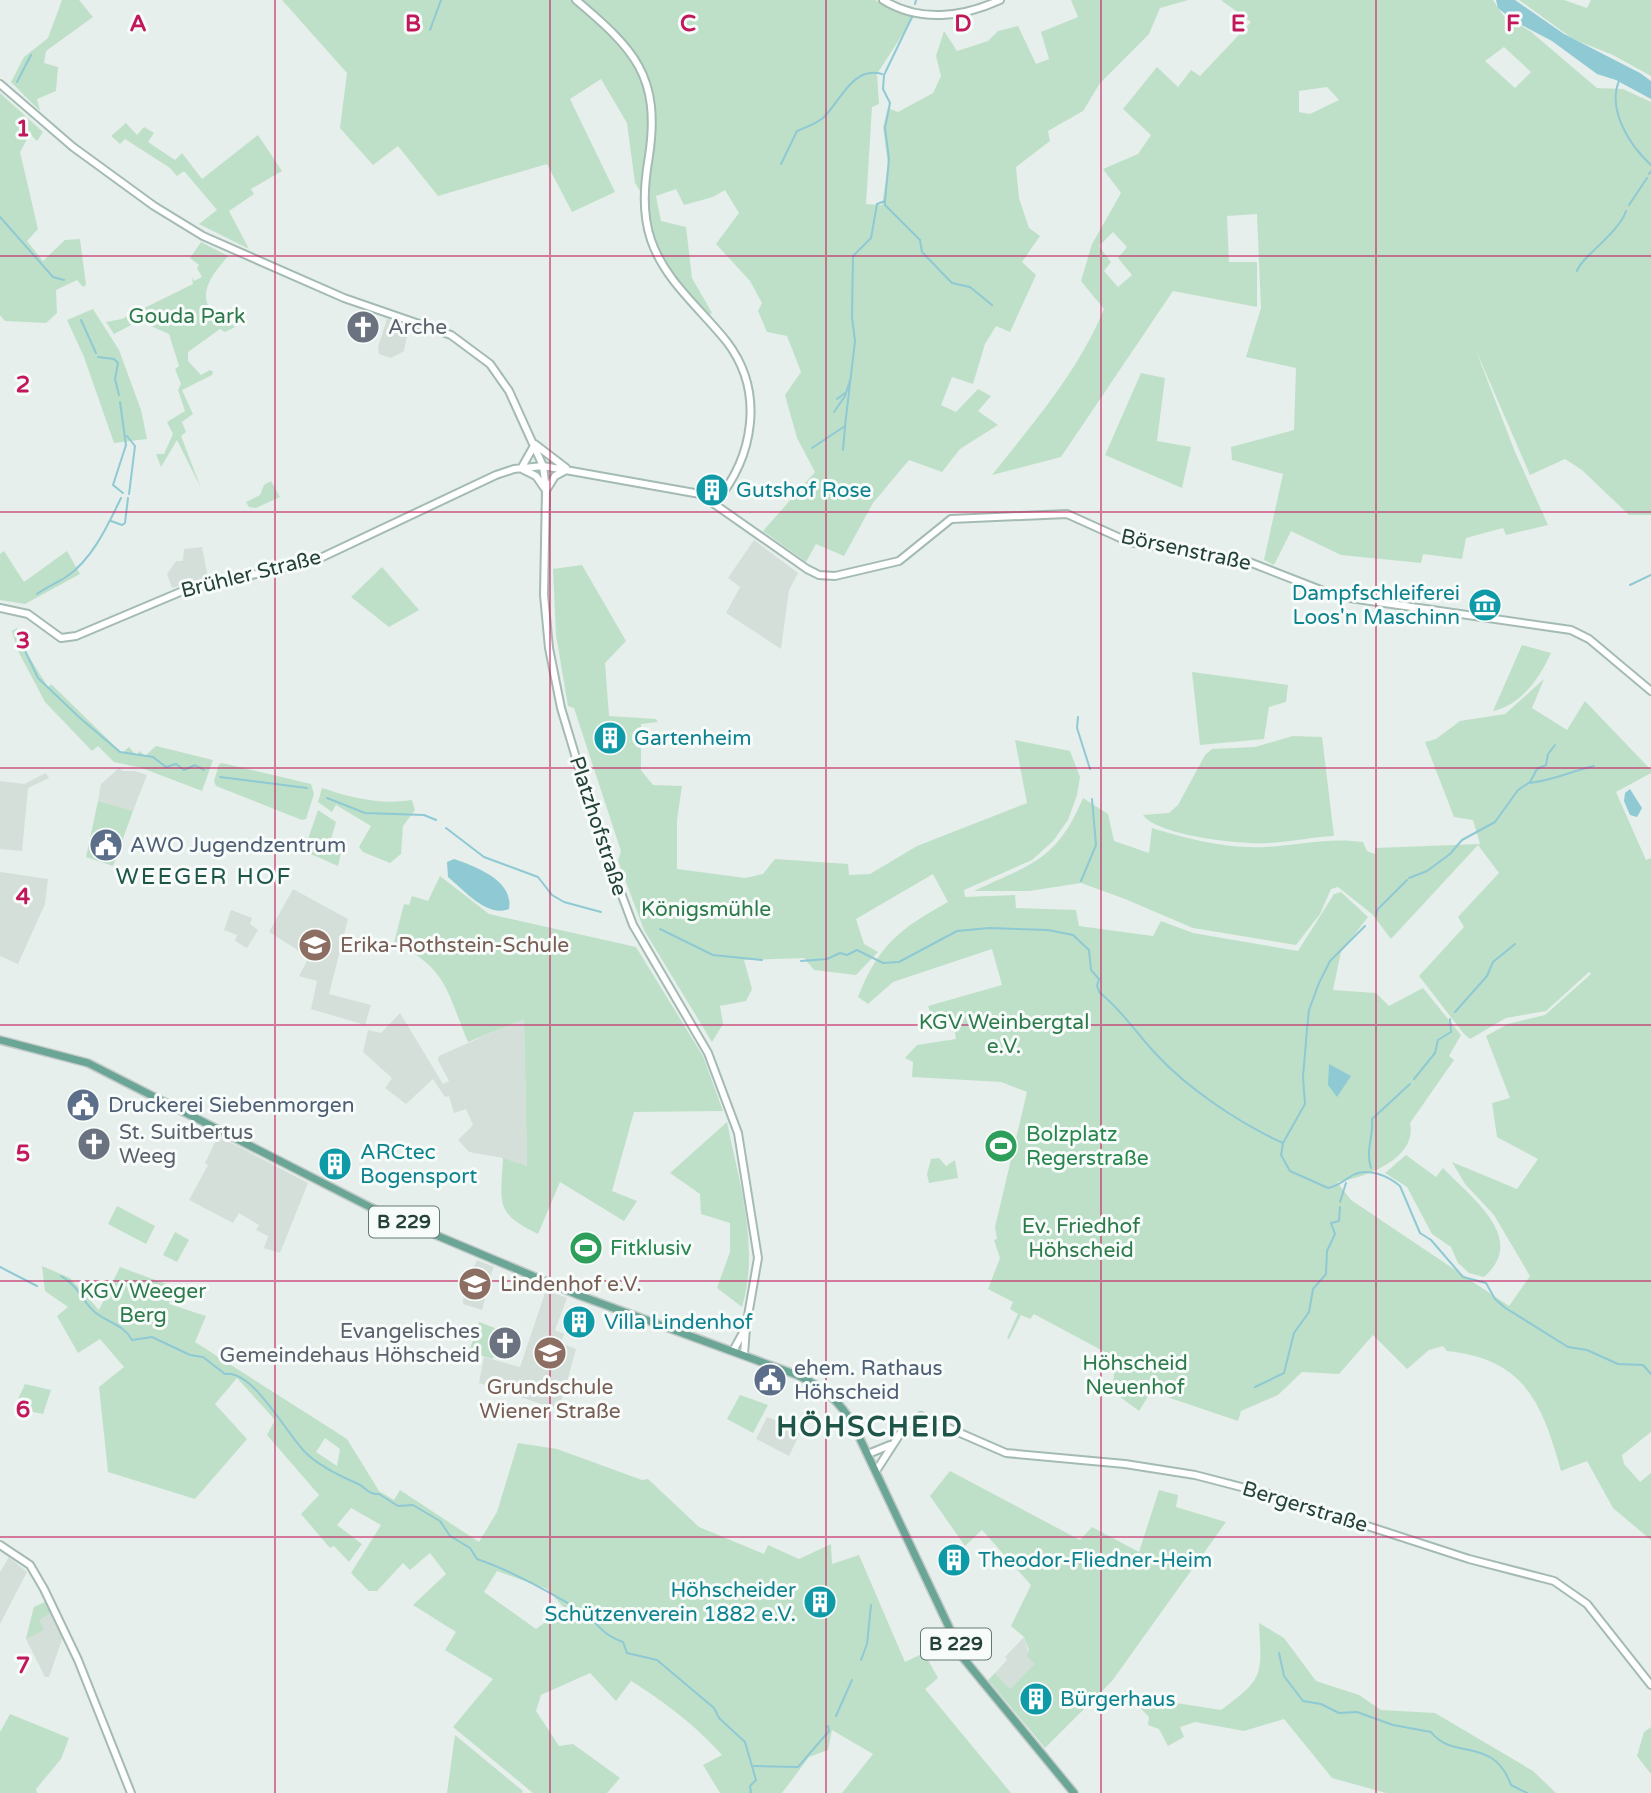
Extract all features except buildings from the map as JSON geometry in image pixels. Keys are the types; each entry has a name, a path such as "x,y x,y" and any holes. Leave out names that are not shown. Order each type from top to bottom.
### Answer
{"main road":[{"path":"576,0 623,42 642,69 650,90 653,117 644,190 652,241 670,276 729,346 748,388 751,415 747,447 736,474 715,503"},
{"path":"883,0 902,9 953,16 1000,0"},
{"name":"Platzhofstraße","path":"0,84 73,147 154,206 230,250 344,298 435,327 475,350 500,377 535,444 543,466 546,490 544,595 549,648 561,708 622,903 645,949 708,1054 738,1133 758,1258 744,1355"},
{"path":"535,444 568,469 555,476 546,490 536,476 520,468 527,461 535,444"},
{"name":"Brühler Straße","path":"0,608 28,614 61,638 76,636 184,590 317,560 496,475 520,468 543,466 568,469 695,492 715,503 807,569 827,576 844,575 899,561 912,553 947,520"},
{"name":"Börsenstraße","path":"947,520 990,515 1067,514 1129,542 1249,562 1336,596 1571,630 1589,639 1651,691"},
{"name":"B 229","path":"0,1040 88,1063 374,1209 578,1295 811,1381 840,1405 869,1456 964,1659 1074,1793"},
{"name":"Platzhofstraße","path":"733,1351 746,1328"},
{"name":"Bergerstraße","path":"892,1444 916,1417 940,1422 1006,1453 1168,1470 1236,1485 1443,1552 1554,1581 1587,1604 1651,1685"},
{"path":"869,1456 892,1444"},
{"path":"876,1471 892,1444"},
{"path":"869,1456 882,1459"},
{"path":"0,1545 30,1565 44,1589 78,1660 131,1793"}],"shaded area":[{"path":"387,319 409,326 404,351 391,358 379,354 378,347"},
{"path":"754,540 798,573 789,590 781,649 726,613 740,587 728,578"},
{"path":"202,547 208,578 172,588 167,574 176,561 183,561 184,549"},
{"path":"119,768 147,775 133,811 98,801 101,784"},
{"path":"46,773 49,778 28,788 22,851 0,849 0,781 24,784"},
{"path":"0,872 48,879 45,904 18,964 0,956"},
{"name":"Erika-Rothstein-Schule","path":"293,889 348,919 329,994 371,1005 365,1025 311,1009 317,981 299,976 309,957 269,932"},
{"path":"231,910 252,918 250,924 258,930 247,948 235,941 237,935 224,930"},
{"path":"400,1013 443,1084 449,1081 438,1060 439,1056 524,1018 527,1167 503,1158 469,1152 458,1140 473,1125 466,1109 454,1113 449,1096 445,1097 433,1079 406,1104 385,1088 392,1078 363,1052 368,1030 381,1033"},
{"path":"218,1136 308,1183 280,1253 264,1248 268,1236 256,1230 259,1225 239,1213 233,1223 189,1200 208,1165 205,1163"},
{"name":"Lindenhof e.V.","path":"477,1260 494,1267 481,1297 485,1299 482,1310 463,1304 465,1278 469,1279"},
{"name":"Grundschule Wiener Straße","path":"546,1290 567,1298 555,1330 564,1334 561,1343 576,1349 559,1410 479,1383 484,1357 520,1367"},
{"path":"767,1417 802,1429 789,1456 756,1439"},
{"path":"9,1557 27,1572 0,1624 0,1572"},
{"path":"45,1602 63,1637 49,1677 45,1677 26,1639 34,1607"},
{"path":"1024,1637 1029,1654 1036,1664 1010,1689 995,1673 1007,1660 1005,1657"}],"green space":[{"path":"62,0 79,0 93,17 46,51 44,63 58,67 56,91 37,99 40,111 11,82 24,57 48,38"},
{"path":"282,0 875,0 893,11 915,15 877,74 879,104 872,107 866,204 882,205 888,165 883,127 888,108 898,112 933,93 941,76 936,56 944,31 957,51 988,41 998,31 1018,26 1036,64 1049,59 1041,32 1078,17 1071,0 1188,0 1160,8 1149,34 1100,83 1083,111 1048,131 1050,141 1016,167 1019,198 1029,228 1040,236 1022,262 1036,275 1010,332 996,326 985,344 973,384 952,377 941,405 956,412 978,389 991,396 978,411 998,425 960,449 942,472 909,460 873,503 844,556 816,544 806,562 763,531 815,472 797,438 785,395 801,372 787,336 767,332 758,311 762,303 750,281 716,244 739,213 725,190 713,197 684,205 676,189 656,196 661,221 686,227 692,278 712,313 709,315 674,274 658,247 649,214 648,194 640,191 635,183 627,123 601,79 570,99 615,192 572,212 547,164 438,196 398,146 373,165 340,128 347,73"},
{"path":"1221,0 1493,0 1503,15 1530,31 1597,88 1623,89 1651,102 1651,515 1629,515 1582,470 1565,459 1530,475 1475,348 1515,452 1548,525 1506,535 1503,528 1466,538 1462,559 1423,554 1421,563 1341,555 1291,531 1274,565 1264,560 1283,474 1232,460 1231,447 1294,430 1296,368 1246,357 1261,308 1257,214 1227,216 1229,262 1257,262 1257,307 1173,291 1061,457 992,475 1068,375 1104,309 1081,281 1092,244 1121,193 1103,169 1138,154 1151,135 1123,109 1157,67 1178,87 1191,70 1200,76 1251,22","holes":["1504,47 1531,72 1515,88 1485,61","1327,87 1339,100 1310,114 1299,112 1299,91","1113,232 1127,247 1118,258 1132,275 1118,287 1104,271 1111,262 1099,246"]},
{"path":"1519,0 1564,0 1587,8 1591,0 1651,0 1651,76 1613,55 1573,39"},
{"path":"0,93 43,132 37,141 30,134 20,152 38,229 27,241 43,261 65,240 80,239 86,285 83,287 77,280 56,290 57,313 46,323 5,321 0,315"},
{"name":"Gouda Park","path":"126,123 137,135 144,127 154,133 148,142 175,160 182,153 202,179 258,135 282,171 251,189 254,194 229,211 249,249 199,224 217,210 184,171 177,176 170,168 125,139 120,144 111,136"},
{"name":"Gouda Park","path":"201,242 228,256 212,276 206,300 216,315 235,327 225,332 220,329 188,352 188,361 201,375 210,370 213,372 182,390 193,414 182,422 186,432 181,436 201,488 177,440 161,467 156,454 164,454 173,434 167,422 185,411 178,390 181,384 175,369 179,366 169,334 139,321 114,334 106,322 122,319 193,284 192,277 194,281 202,277 197,268 199,265 190,258"},
{"path":"93,309 119,350 141,410 147,439 114,443 84,357 67,320"},
{"path":"1141,373 1165,378 1157,441 1191,447 1182,488 1105,455"},
{"path":"271,481 280,497 256,508 249,507 246,502 260,495 264,485"},
{"path":"4,551 24,582 67,551 80,574 25,604 0,600 0,554"},
{"path":"582,565 626,641 605,663 609,716 656,719 658,722 641,724 641,770 653,785 682,786 677,820 677,869 745,878 763,874 775,859 848,864 849,875 870,874 917,846 1027,803 1015,740 1070,751 1080,777 1077,795 1068,820 1053,841 1032,860 964,890 965,897 1015,895 1016,908 1076,910 1079,926 1153,936 1161,921 1193,933 1298,951 1334,894 1341,892 1368,917 1341,952 1333,990 1376,993 1389,1006 1423,988 1461,1035 1449,1056 1454,1060 1410,1123 1410,1136 1406,1147 1398,1156 1374,1171 1337,1182 1351,1200 1509,1306 1530,1276 1494,1215 1465,1184 1452,1162 1517,1189 1538,1159 1497,1137 1492,1103 1510,1098 1486,1036 1508,1024 1545,1015 1591,974 1589,972 1546,1011 1506,1018 1470,1039 1464,1034 1419,976 1464,927 1458,917 1499,873 1478,845 1391,939 1372,914 1338,887 1331,889 1320,914 1296,945 1193,928 1081,883 1029,891 974,891 1027,866 1052,848 1073,819 1083,798 1108,814 1114,841 1149,853 1152,828 1236,846 1265,847 1338,840 1363,842 1367,851 1375,854 1375,848 1480,844 1473,820 1454,817 1425,742 1436,739 1460,721 1505,714 1544,679 1532,708 1567,730 1585,701 1651,770 1651,773 1616,792 1646,860 1651,858 1651,1432 1622,1455 1624,1464 1640,1482 1651,1473 1651,1540 1613,1508 1587,1461 1561,1471 1546,1425 1526,1388 1495,1364 1474,1356 1447,1351 1443,1346 1429,1350 1407,1369 1373,1335 1339,1374 1302,1372 1278,1395 1241,1411 1238,1421 1170,1398 1154,1387 1139,1411 1112,1391 1116,1358 1034,1314 1030,1319 1021,1315 1009,1339 1007,1338 1018,1314 1010,1309 1013,1302 988,1289 1000,1258 994,1240 997,1239 995,1227 1027,1092 1001,1082 912,1077 913,1062 905,1058 917,1045 956,1039 953,1020 934,1023 928,1006 1002,985 992,949 893,982 868,1004 858,997 874,964 893,940 917,920 948,902 933,874 856,919 864,944 878,952 856,975 814,970 804,958 744,960 752,989 746,1001 720,1006 723,1024 712,1042 644,930 618,861 621,851 574,708 568,706 556,635 553,569"},
{"path":"382,567 419,610 389,627 351,597"},
{"path":"17,628 26,652 48,687 51,684 122,753 129,747 136,755 140,751 145,756 156,746 213,760 202,791 142,768 114,762 98,746 92,751 45,702 17,649 12,631"},
{"path":"1522,645 1551,653 1541,672 1521,696 1513,703 1493,711"},
{"path":"1192,672 1288,685 1286,702 1269,707 1264,739 1200,745"},
{"path":"1293,736 1322,737 1334,836 1269,843 1222,841 1165,829 1143,815 1169,813 1178,805 1205,755 1212,749 1255,747"},
{"path":"219,764 311,784 314,794 306,819 302,820 216,786 214,781"},
{"path":"322,788 366,800 412,800 415,810 403,826 401,854 390,863 363,852 359,847 371,826 336,805 332,812 318,802"},
{"path":"98,801 133,811 113,866 86,857"},
{"path":"318,810 336,822 331,839 343,844 338,866 304,851"},
{"path":"440,876 489,914 636,947 703,1056 723,1111 634,1112 612,1191 637,1201 624,1221 560,1182 538,1234 507,1213 503,1205 501,1186 503,1158 527,1166 524,1019 468,1042 449,995 435,972 412,952 394,943 404,904 409,905 412,896 428,901"},
{"path":"727,1122 742,1191 748,1238 747,1284 742,1307 717,1288 730,1252 730,1223 701,1214 700,1194 670,1173"},
{"path":"1406,1155 1436,1177 1443,1168 1480,1205 1490,1219 1498,1233 1500,1248 1496,1262 1484,1277 1469,1273 1458,1263 1451,1247 1432,1234 1407,1187 1385,1173"},
{"path":"939,1158 946,1166 955,1160 958,1178 929,1183 927,1174 931,1159"},
{"path":"117,1206 155,1226 146,1244 108,1224"},
{"path":"175,1232 189,1240 177,1262 163,1255"},
{"name":"KGV Weeger Berg","path":"42,1266 70,1278 99,1310 120,1267 172,1286 169,1304 206,1316 195,1342 347,1439 379,1491 394,1500 400,1490 479,1542 497,1512 518,1443 557,1449 642,1480 648,1479 699,1527 764,1554 768,1545 799,1559 831,1544 832,1564 859,1555 905,1662 924,1653 938,1678 925,1689 1011,1793 842,1793 873,1754 832,1730 828,1750 809,1757 782,1793 720,1793 703,1765 722,1755 701,1733 631,1681 616,1701 590,1673 541,1695 536,1711 559,1746 573,1744 620,1778 607,1793 533,1793 453,1727 493,1679 445,1650 456,1632 413,1605 446,1574 430,1553 410,1570 403,1563 377,1591 369,1591 351,1573 381,1525 351,1508 337,1525 362,1544 349,1562 334,1546 330,1548 301,1514 319,1495 267,1435 275,1420 237,1378 215,1404 247,1439 195,1499 108,1472 99,1387 124,1367 100,1339 78,1353 57,1316 68,1307 45,1291","holes":["325,1438 340,1449 337,1466 316,1452","497,1571 547,1589 564,1608 536,1629 484,1592"]},
{"path":"479,1322 495,1328 500,1333 493,1359 469,1352"},
{"path":"25,1384 51,1390 43,1414 14,1408"},
{"path":"740,1395 768,1405 753,1433 727,1419"},
{"path":"950,1471 1080,1540 1092,1527 1139,1552 1159,1490 1178,1495 1176,1507 1226,1522 1112,1681 1045,1748 988,1680 995,1673 1010,1689 1035,1664 1027,1656 1029,1650 1024,1637 1011,1626 1031,1585 982,1530 965,1546 930,1496"},
{"path":"45,1602 51,1613 39,1620 44,1630 26,1639 34,1607"},
{"path":"1259,1623 1284,1638 1316,1681 1359,1695 1381,1710 1435,1713 1533,1771 1556,1793 1386,1793 1332,1778 1284,1719 1244,1731 1195,1722 1180,1727 1184,1737 1168,1746 1159,1729 1148,1725 1149,1717 1124,1691 1150,1699 1221,1710 1246,1690 1257,1674 1260,1665"},
{"path":"10,1714 69,1738 61,1759 36,1789 37,1793 0,1793 0,1732"},
{"path":"1651,1727 1651,1774 1637,1756 1644,1732"},
{"path":"455,1735 523,1791 522,1793 447,1793"}],"water":[{"path":"1496,0 1515,0 1564,34 1640,73 1651,81 1651,99 1616,80 1597,74 1552,41 1514,21 1498,8"},
{"path":"1630,789 1642,808 1637,817 1630,815 1624,801 1625,793"},
{"path":"454,859 483,871 500,883 506,890 509,909 492,910 484,906 448,877 447,862"},
{"path":"1329,1064 1351,1076 1337,1097 1328,1085"}],"waterway":[{"path":"430,30 441,0"},
{"path":"915,4 916,0"},
{"path":"812,448 845,426 855,341 852,317 853,256 871,238 877,204 885,201 889,159 885,128 890,103 883,89 884,75 912,17"},
{"path":"17,82 31,55"},
{"path":"781,164 797,131 823,118 855,80 863,75 882,74"},
{"path":"1619,81 1616,92 1618,115 1628,138 1651,165"},
{"path":"1629,205 1647,178"},
{"path":"885,201 885,205 920,240 922,252 952,283 970,287 992,305"},
{"path":"1577,271 1585,259 1616,228 1626,211"},
{"path":"0,217 53,277 64,280"},
{"path":"81,320 96,353"},
{"path":"98,357 114,359 118,363 115,379 119,395"},
{"path":"834,412 845,396 851,377"},
{"path":"837,399 845,393"},
{"path":"120,402 126,445 113,485 123,493"},
{"path":"843,450 845,427"},
{"path":"127,436 135,446 129,494"},
{"path":"37,594 66,577 84,561 121,498"},
{"path":"111,521 122,525 125,523 128,498"},
{"path":"1630,585 1651,575"},
{"path":"20,640 38,678 120,752 153,757 166,767 176,764 184,770 195,765 204,770"},
{"path":"1078,717 1077,728 1090,769"},
{"path":"1409,878 1427,871 1450,854 1462,840 1495,822 1518,790 1530,782 1537,769 1546,765 1548,754 1555,745"},
{"path":"1529,783 1594,766"},
{"path":"220,777 307,788"},
{"path":"327,798 365,813 424,815 436,820"},
{"path":"1081,881 1096,845 1092,799"},
{"path":"446,828 484,857 538,877 552,895 564,902 601,912"},
{"path":"1376,916 1377,910 1407,880"},
{"path":"1283,1143 1305,1104 1303,1077 1309,1010 1319,983 1330,961 1365,926"},
{"path":"801,961 827,959 857,950 883,963 899,962 957,931 989,928 1048,930 1073,935 1089,950 1091,970 1099,979 1097,986 1100,993 1155,1053 1215,1104 1249,1126 1283,1143 1281,1155 1290,1171 1328,1188 1365,1172 1390,1179 1400,1186 1420,1233 1431,1240 1463,1277 1486,1283 1495,1299 1504,1307 1568,1347 1587,1350 1618,1364 1643,1365 1651,1374"},
{"path":"660,929 713,955 762,960"},
{"path":"1455,1012 1487,976 1493,962 1515,944"},
{"path":"1414,1079 1435,1053 1438,1040 1451,1032 1450,1019"},
{"path":"1371,1168 1369,1155 1372,1119 1410,1084"},
{"path":"1340,1202 1346,1183"},
{"path":"1255,1387 1284,1373 1294,1333 1309,1312 1313,1289 1326,1274 1327,1251 1335,1234 1331,1223 1339,1221 1340,1207"},
{"path":"0,1267 37,1286"},
{"path":"61,1276 73,1285 96,1313 121,1328 132,1340 152,1337 190,1355 203,1357 225,1374 236,1375 247,1382 269,1405 306,1453 323,1466 398,1506 413,1505 440,1521 450,1536 470,1548 477,1559 516,1575 580,1610 608,1635 623,1642 627,1653 657,1660 714,1708 719,1718 745,1742 756,1780 750,1786 751,1793"},
{"path":"861,1660 867,1644 871,1605"},
{"path":"1279,1653 1284,1676 1303,1701 1321,1704 1339,1713 1357,1712 1393,1725 1431,1732 1440,1741 1484,1754 1494,1760 1511,1785 1527,1793"},
{"path":"836,1716 852,1680"},
{"path":"754,1766 798,1767 829,1731 828,1726"}],"place":[{"name":"Arche","path":"363,327"},
{"name":"Gutshof Rose","path":"712,490"},
{"name":"Dampfschleiferei Loos'n Maschinn","path":"1485,605"},
{"name":"Gartenheim","path":"610,738"},
{"name":"AWO Jugendzentrum","path":"106,845"},
{"name":"Erika-Rothstein-Schule","path":"315,945"},
{"name":"Druckerei Siebenmorgen","path":"83,1105"},
{"name":"St. Suitbertus Weeg","path":"94,1144"},
{"name":"Bolzplatz Regerstraße","path":"1001,1146"},
{"name":"ARCtec Bogensport","path":"335,1164"},
{"name":"Fitklusiv","path":"586,1248"},
{"name":"Lindenhof e.V.","path":"475,1284"},
{"name":"Villa Lindenhof","path":"579,1322"},
{"name":"Evangelisches Gemeindehaus Höhscheid","path":"505,1343"},
{"name":"Grundschule Wiener Straße","path":"550,1353"},
{"name":"ehem. Rathaus Höhscheid","path":"770,1380"},
{"name":"Theodor-Fliedner-Heim","path":"954,1560"},
{"name":"Höhscheider Schützenverein 1882 e.V.","path":"820,1602"},
{"name":"Bürgerhaus","path":"1036,1699"}],"district":[{"name":"WEEGER HOF","path":"204,877"},
{"name":"HÖHSCHEID","path":"870,1427"}],"park label":[{"name":"Königsmühle","path":"706,909"},
{"name":"KGV Weinbergtal e.V.","path":"1004,1034"},
{"name":"Ev. Friedhof Höhscheid","path":"1081,1238"},
{"name":"Höhscheid Neuenhof","path":"1135,1375"}]}
